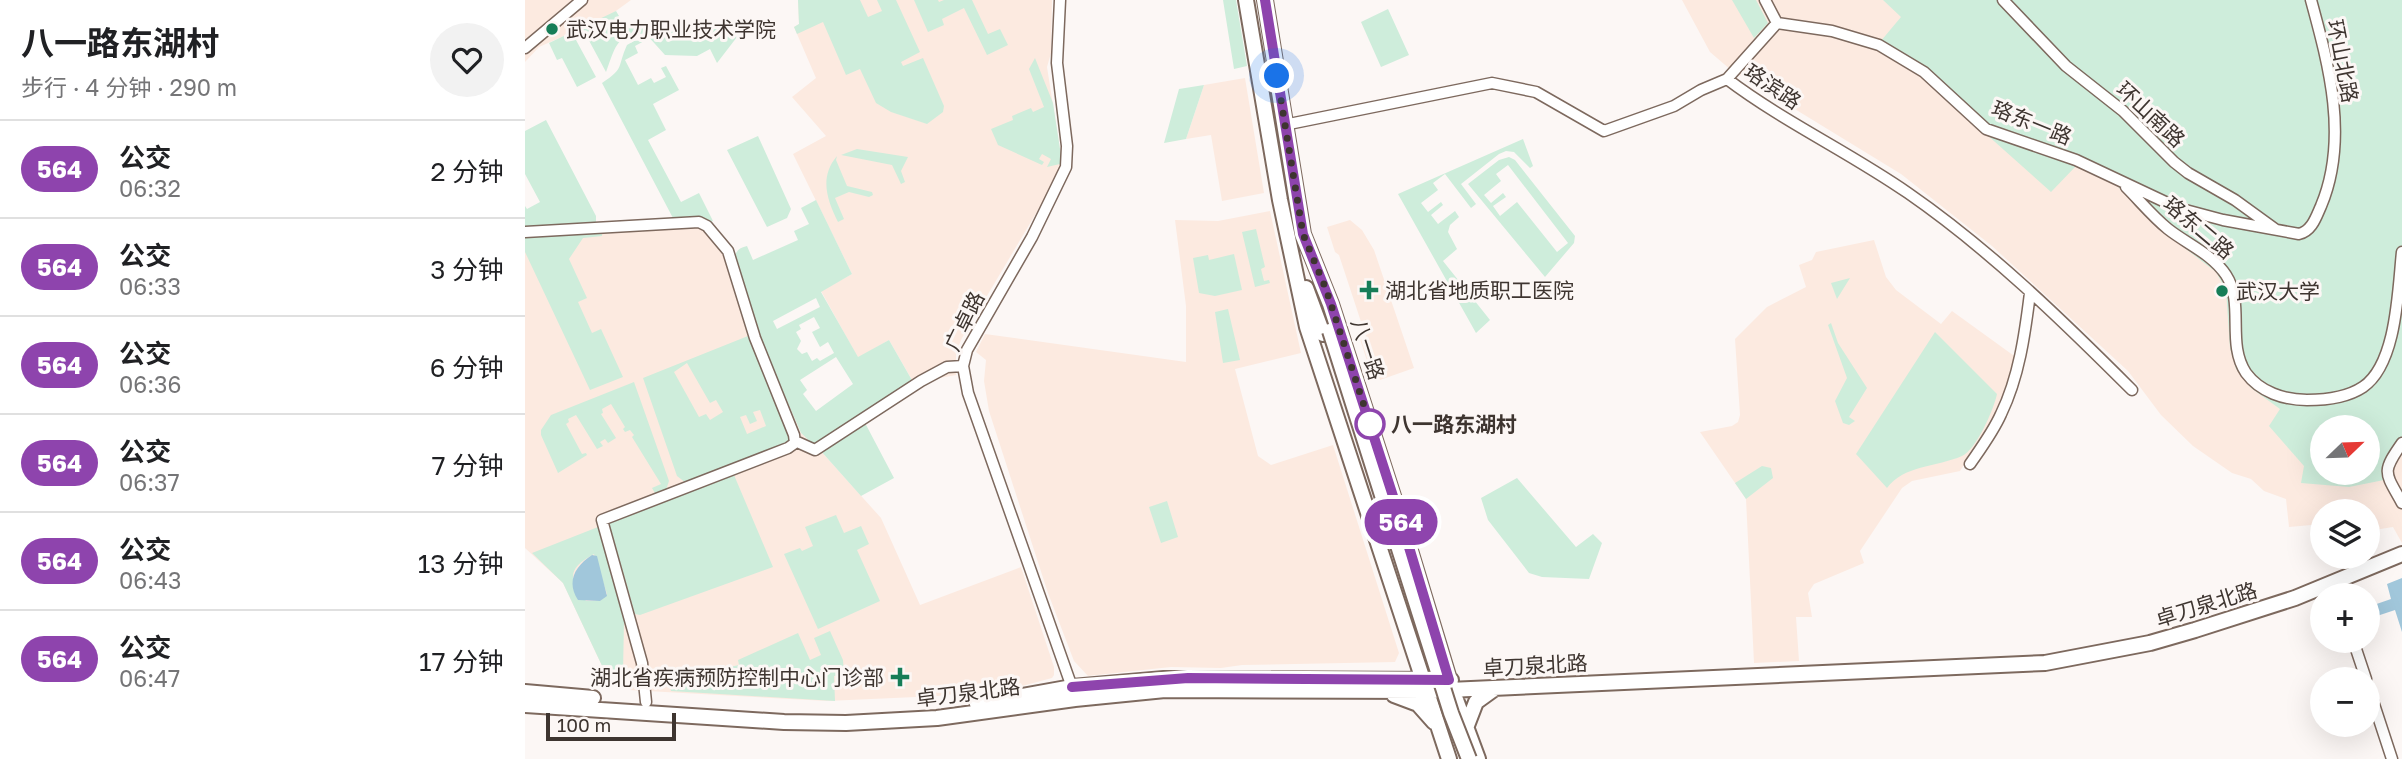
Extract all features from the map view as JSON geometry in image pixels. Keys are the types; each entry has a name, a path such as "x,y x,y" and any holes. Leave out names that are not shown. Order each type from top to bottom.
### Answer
{"street":[{"path":"525,48 582,0"},
{"name":"广卓路","path":"1060,0 1057,63 1067,146 1066,167 1033,237 970,342 963,366 968,393 1074,693"},
{"name":"八一路","path":"1246,0 1289,244 1307,327 1437,726 1451,756"},
{"name":"八一路","path":"1265,0 1303,234 1326,332 1451,756"},
{"path":"1727,79 1777,23 1765,0"},
{"name":"环山南路","path":"2003,0 2066,66 2127,115 2174,162 2283,232"},
{"name":"环山北路","path":"2283,232 2304,233 2311,226 2324,198 2333,155 2335,130 2331,81 2311,0"},
{"name":"珞东一路","path":"1777,23 1832,31 1879,45 1924,72 1986,129 2075,160 2188,211 2283,232"},
{"name":"珞滨路","path":"1284,125 1492,83 1536,92 1604,131 1674,106 1727,79 1759,103 1909,194 1986,253 2132,390"},
{"name":"珞东二路","path":"2120,181 2166,228 2210,258 2227,276 2234,294 2236,347 2240,362 2256,383 2269,392 2289,399 2321,400 2344,395 2363,387 2374,377 2394,324 2402,252"},
{"path":"525,232 699,222 708,226 728,251 755,338 795,441 815,450 928,377 947,367 963,366"},
{"name":"八一路","path":"1303,234 1331,304 1402,524 1450,685 1478,759"},
{"name":"八一路","path":"1289,244 1326,332 1451,713 1469,759"},
{"path":"1970,464 1993,429 2008,397 2021,354 2030,293"},
{"path":"646,702 642,663 602,520 789,448 795,441"},
{"path":"2402,443 2389,461 2387,469 2402,503"},
{"path":"1374,533 1402,524"},
{"name":"卓刀泉北路","path":"1450,685 1495,688 2009,666 2064,661 2150,643 2335,586 2402,554"},
{"name":"卓刀泉北路","path":"525,692 819,714 882,713 1188,678 1450,685 2087,656"},
{"name":"卓刀泉北路","path":"525,705 784,722 846,723 937,718 1074,693 1191,689 1365,692 1425,685"},
{"path":"1468,735 1476,702 1495,688"},
{"path":"1365,692 1412,700 1437,726"},
{"path":"2380,722 2392,759"}],"shaded area":[{"name":"武汉电力职业技术学院","path":"525,0 631,0 609,16 539,47 525,62"},
{"path":"798,0 1052,0 1051,53 1047,67 1062,162 1048,193 962,338 956,352 956,375 934,379 916,387 889,340 858,358 821,291 852,274 793,154 826,136 792,97 816,78 794,27 799,24"},
{"name":"武汉大学","path":"1682,0 2402,0 2402,543 2393,527 2380,529 2380,499 2310,499 2310,525 2289,527 2286,499 2264,491 2251,479 2232,473 2193,446 2161,415 2128,371 1992,246 1901,174 1731,70 1710,52"},
{"path":"1245,78 1264,193 1222,201 1211,135 1186,139 1204,85"},
{"path":"1270,211 1301,353 1235,369 1258,456 1271,465 1333,445 1399,653 1395,662 1242,665 1221,668 1171,667 1088,676 1074,661 1048,593 989,411 984,381 986,360 976,352 985,334 1186,362 1186,306 1175,220 1218,221"},
{"path":"694,219 724,240 756,330 801,433 820,450 881,518 920,605 1021,567 1054,667 1052,678 1022,686 1021,683 1012,686 1009,681 985,690 938,696 827,701 629,690 629,673 604,670 563,583 525,548 525,227"},
{"name":"湖北省地质职工医院","path":"1350,220 1362,230 1374,250 1414,368 1380,380 1375,365 1369,367 1360,339 1366,337 1327,227"},
{"path":"1874,240 1886,277 1896,290 1941,324 1952,311 2017,358 1994,419 1960,471 1912,481 1902,488 1860,551 1864,563 1814,584 1808,593 1812,617 1796,617 1799,661 1754,663 1746,499 1700,432 1732,426 1738,422 1740,415 1735,339 1767,307 1806,287 1799,265 1812,260 1816,252"}],"green space":[{"path":"798,0 860,0 868,17 882,11 877,0 896,0 920,52 901,62 903,66 923,58 944,106 943,112 927,124 891,112 876,103 860,69 846,75 823,22 797,34 794,27 799,24"},
{"path":"914,0 972,0 988,34 1000,29 1008,45 987,55 964,8 942,19 944,25 928,32"},
{"path":"1223,0 1236,0 1247,66 1234,69"},
{"path":"1732,0 1756,0 1768,23 1754,38"},
{"name":"武汉大学","path":"1883,0 2402,0 2402,436 2385,461 2384,480 2380,481 2380,415 2310,415 2310,484 2301,483 2304,466 2269,426 2280,409 2251,388 2236,369 2230,348 2226,290 2216,272 2165,233 2111,180 2077,165 2051,192 1921,76 1875,48 1901,17"},
{"path":"1388,9 1409,55 1381,67 1361,22"},
{"path":"616,11 619,16 615,18 617,28 647,22 725,27 737,37 717,63 710,49 697,56 665,55 646,34 628,36 618,44 606,72 586,35 576,40 596,77 577,87 562,58 557,60 549,43"},
{"path":"646,40 635,46 638,53 625,60 638,85 651,78 654,83 666,77 661,68 666,66 679,90 653,104 666,130 648,140 681,202 699,193 713,221 708,223 674,220 602,83 619,67 627,45"},
{"path":"1035,58 1053,103 1062,162 1047,167 1051,159 1042,154 1039,159 1044,162 1042,165 998,145 991,129 1013,120 1012,116 1031,108 1033,112 1044,107 1029,69"},
{"path":"1204,85 1186,139 1164,143 1179,89"},
{"path":"546,120 596,216 596,223 525,227 525,206 527,209 540,202 525,174 525,131"},
{"path":"758,136 791,209 787,218 767,227 727,150"},
{"path":"1523,139 1533,166 1530,168 1514,152 1499,154 1461,184 1476,204 1471,208 1445,174 1433,183 1438,190 1421,203 1428,212 1441,202 1443,205 1431,215 1438,224 1455,211 1459,217 1450,225 1448,232 1457,249 1443,261 1490,320 1476,333 1398,194"},
{"path":"857,149 908,157 901,171 905,182 901,184 892,165 841,155"},
{"path":"837,156 836,160 847,186 872,192 873,195 869,197 849,192 835,198 844,219 838,222 827,189 828,172"},
{"path":"1509,157 1515,160 1575,236 1574,243 1545,277 1468,184 1499,160","holes":["1508,165 1568,243 1557,252 1517,202 1500,216 1493,206 1506,197 1503,193 1491,203 1484,195 1501,181 1496,174"]},
{"path":"816,200 852,274 821,292 858,357 889,340 913,382 815,446 801,433 760,338 734,258 739,250 747,246 753,260 798,240 794,231 809,224 801,208","holes":["816,298 820,307 777,329 773,321","814,317 820,328 812,332 820,347 828,342 834,353 820,361 817,358 812,361 807,352 802,354 797,349 801,341 796,332 801,329 799,325","836,357 853,384 816,411 803,394 807,390 800,380"]},
{"path":"1256,229 1265,267 1261,269 1264,281 1269,280 1270,283 1255,287 1242,232"},
{"path":"602,230 602,236 583,238 569,259 587,298 578,302 592,333 601,329 623,377 590,390 525,252 525,234"},
{"path":"1234,254 1242,290 1215,296 1199,293 1193,258 1208,255 1209,260"},
{"path":"1850,278 1837,299 1831,283"},
{"path":"1228,309 1240,360 1223,363 1215,312"},
{"path":"1831,323 1838,343 1867,388 1849,417 1855,421 1849,425 1843,423 1835,401 1847,378 1828,325"},
{"path":"1935,332 1997,394 1995,401 1984,428 1967,452 1952,460 1902,475 1887,488 1856,454"},
{"path":"748,336 790,440 786,444 686,483 677,476 643,378","holes":["687,363 710,403 716,400 723,412 710,420 706,414 699,417 674,372","760,410 766,426 747,434 740,417 746,415 750,424 757,421 753,412"]},
{"path":"634,382 669,481 666,490 656,495 652,488 661,484 632,437 634,435 630,430 625,432 623,429 625,427 611,404 602,409 601,414 616,438 608,443 605,439 600,442 603,446 597,449 576,415 568,419 566,424 582,454 587,455 558,473 541,435 541,430 551,415"},
{"path":"864,421 894,478 861,496 820,450"},
{"path":"1762,466 1771,468 1773,478 1746,499 1735,483"},
{"path":"734,475 773,567 640,615 635,614 609,523"},
{"path":"1517,478 1576,547 1593,534 1602,543 1589,579 1542,577 1529,573 1488,520 1481,498"},
{"name":"武汉大学","path":"2325,485 2359,485 2349,487"},
{"path":"1167,501 1178,537 1161,543 1149,507"},
{"path":"836,515 844,533 861,526 869,544 857,550 880,601 818,629 784,554 813,546 805,527"},
{"path":"598,527 624,621 623,672 604,670 563,583 532,553","holes":["594,554 607,594 600,601 586,601 574,581 575,570"]},
{"path":"830,631 843,660 844,675 834,676 835,701 671,691 669,680 739,665 738,660 798,633 810,660 821,655 814,638"}],"water":[{"path":"592,555 597,556 607,596 600,601 578,600 573,587 574,575 581,564"},
{"path":"2402,578 2402,632 2395,610 2380,615 2380,603 2391,599 2387,584"}],"bus line":[{"name":"564","path":"1072,687 1164,678 1449,680 1331,304 1303,234 1265,0"}],"place":[{"name":"武汉电力职业技术学院","path":"552,29"},
{"name":"湖北省地质职工医院","path":"1369,290"},
{"name":"武汉大学","path":"2222,291"},
{"name":"八一路东湖村","path":"1370,424"},
{"name":"湖北省疾病预防控制中心门诊部","path":"900,677"}],"route":[{"path":"1277,76 1303,234 1326,289 1373,433 1370,424"}]}
